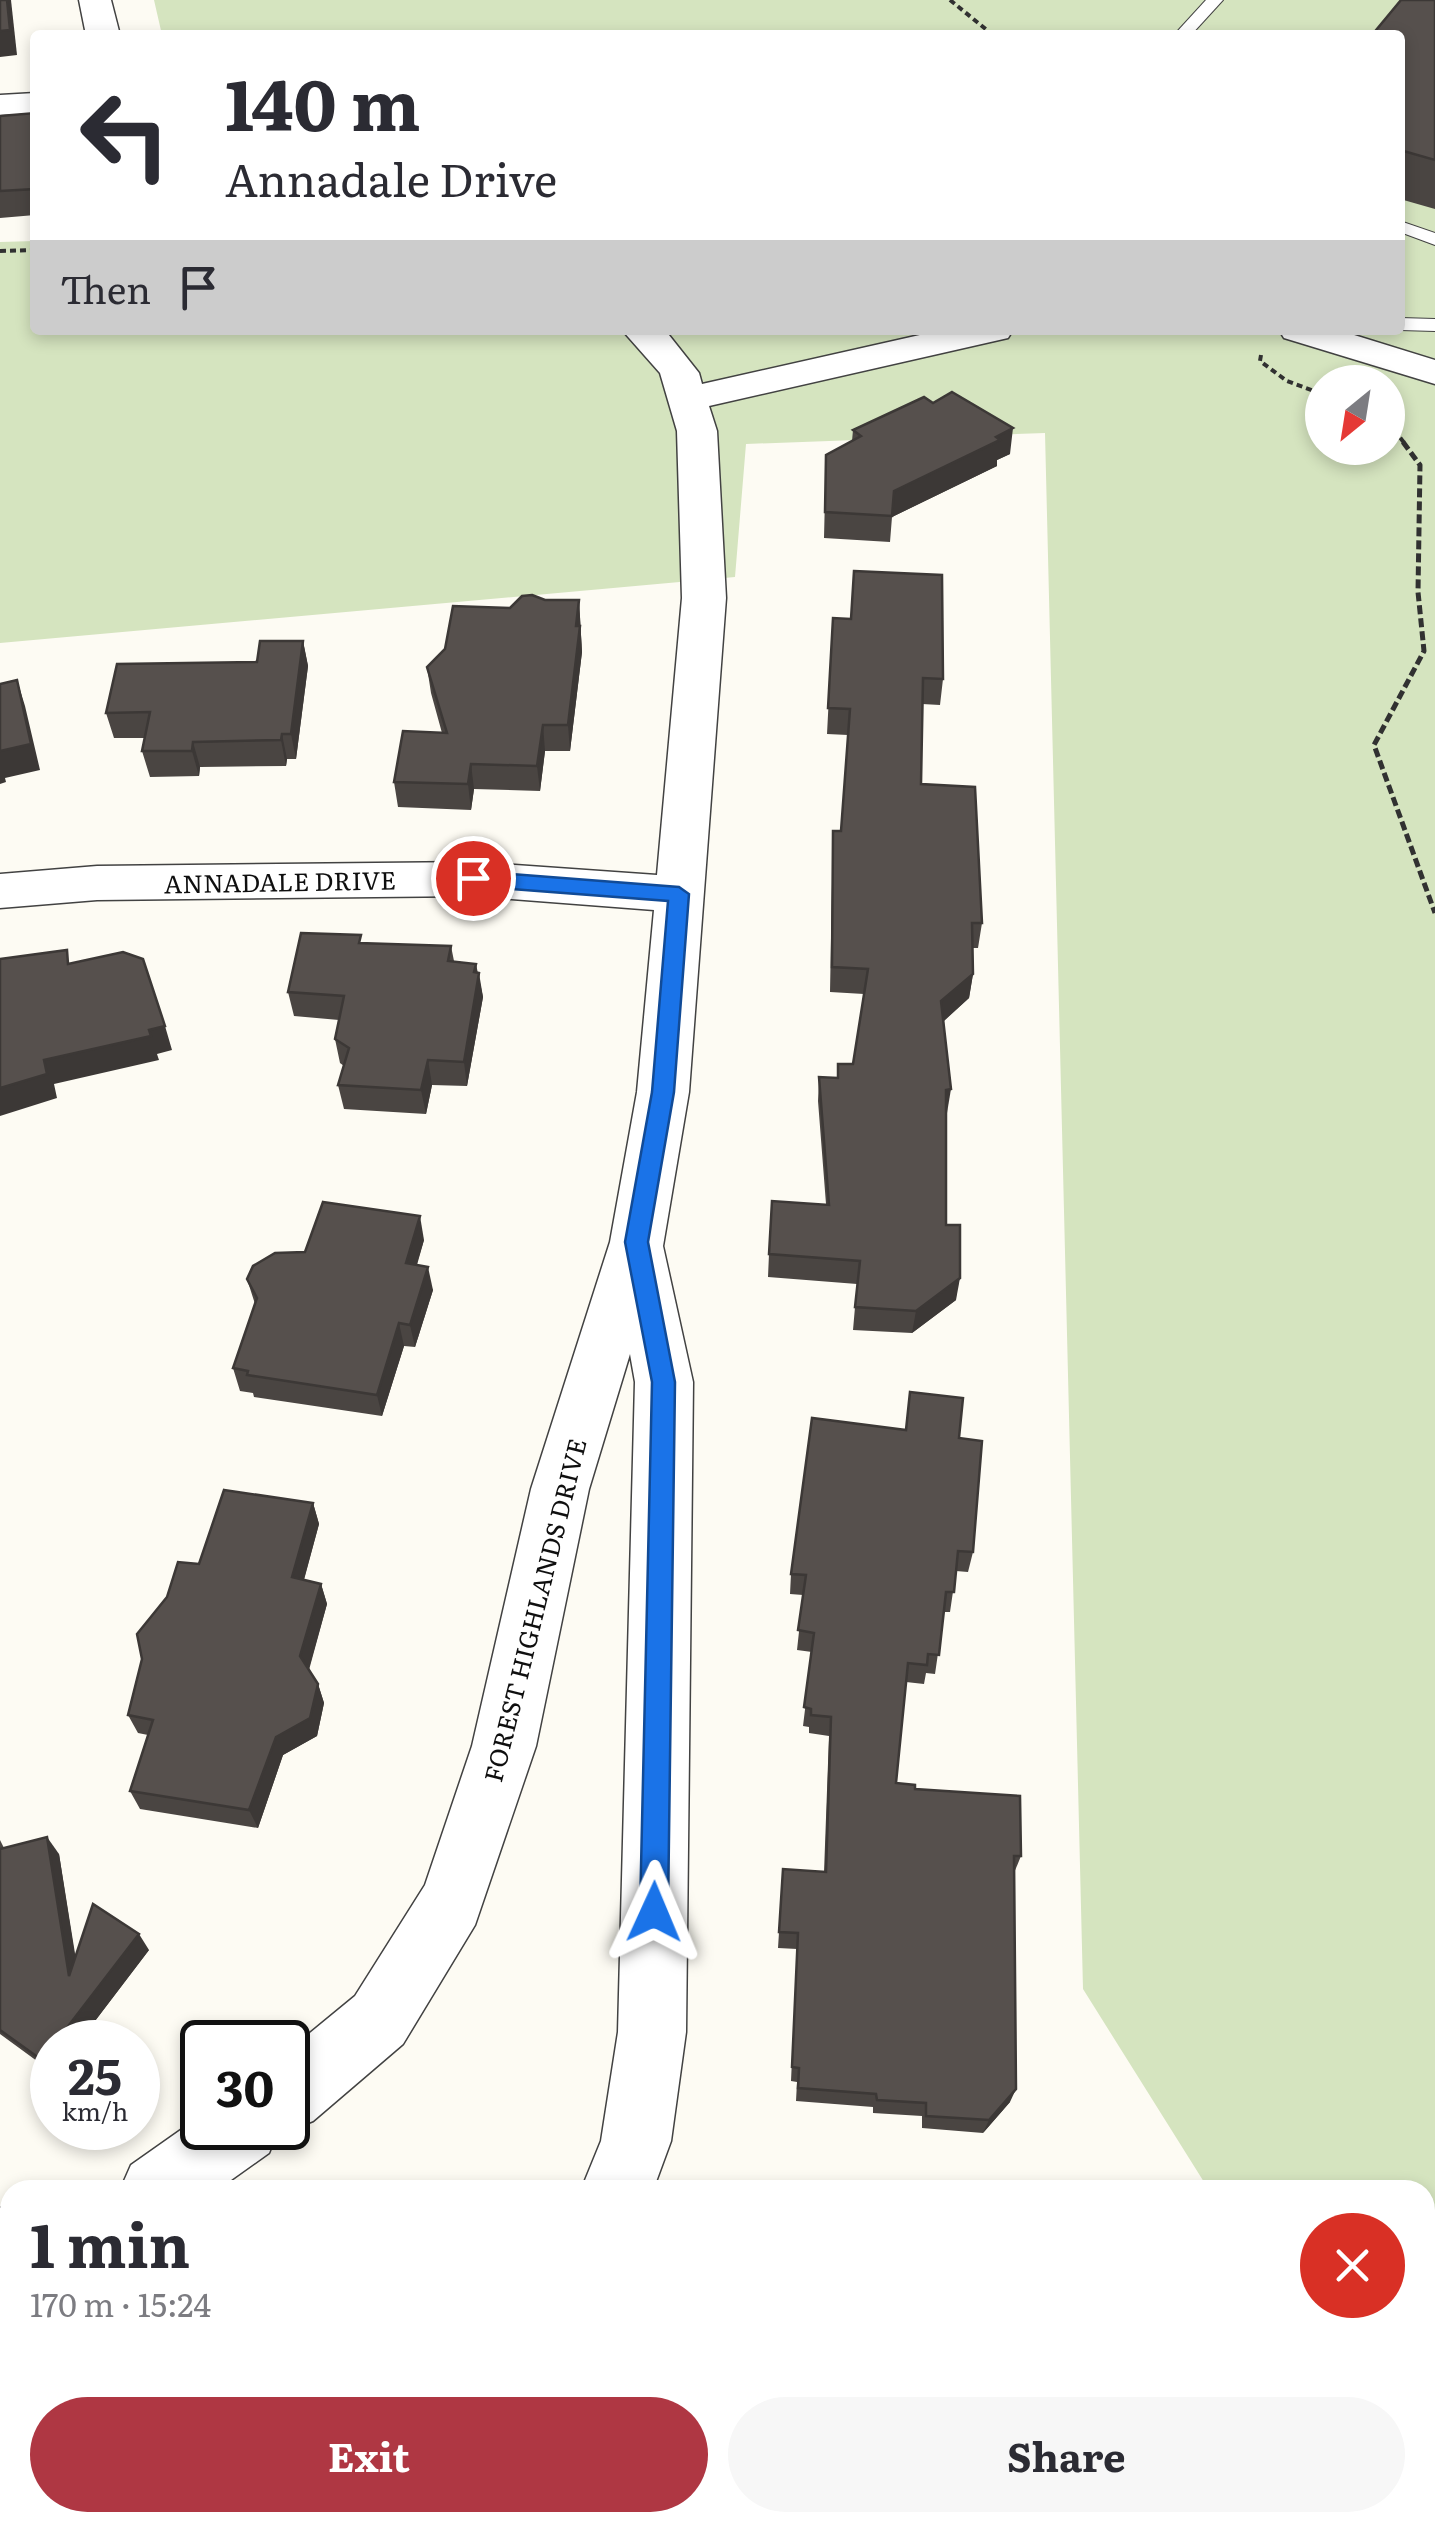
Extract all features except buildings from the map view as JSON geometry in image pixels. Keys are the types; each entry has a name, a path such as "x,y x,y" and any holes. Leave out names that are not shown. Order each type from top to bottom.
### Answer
{"street":[{"path":"95,0 102,30"},
{"path":"0,105 30,103"},
{"name":"FOREST HIGHLANDS DRIVE","path":"310,2078 380,2020 452,1902 504,1746 560,1489 637,1242 663,1092 704,598 697,432 679,373 648,335"},
{"path":"686,398 971,335"},
{"path":"1314,335 1435,372"},
{"name":"ANNADALE DRIVE","path":"0,891 96,883 473,878 679,894"},
{"name":"FOREST HIGHLANDS DRIVE","path":"621,2180 636,2141 652,2032 664,1382 637,1242"},
{"path":"170,2180 213,2150"}],"lane":[{"path":"1188,0 1212,3"},
{"path":"1187,30 1212,3"},
{"path":"1405,228 1435,239"},
{"path":"1405,324 1435,324"}],"path":[{"path":"950,0 987,30"},
{"path":"0,251 30,250"},
{"path":"1405,444 1420,464 1418,592 1424,651 1374,744 1435,912"}],"green space":[{"path":"154,0 1435,0 1435,2180 1203,2180 1083,1989 1045,433 746,444 735,577 0,643 0,242 30,241 30,335 1405,335 1405,30 161,30"}],"route":[{"path":"473,878 679,894 663,1092 637,1242 664,1382 654,1912"}]}
